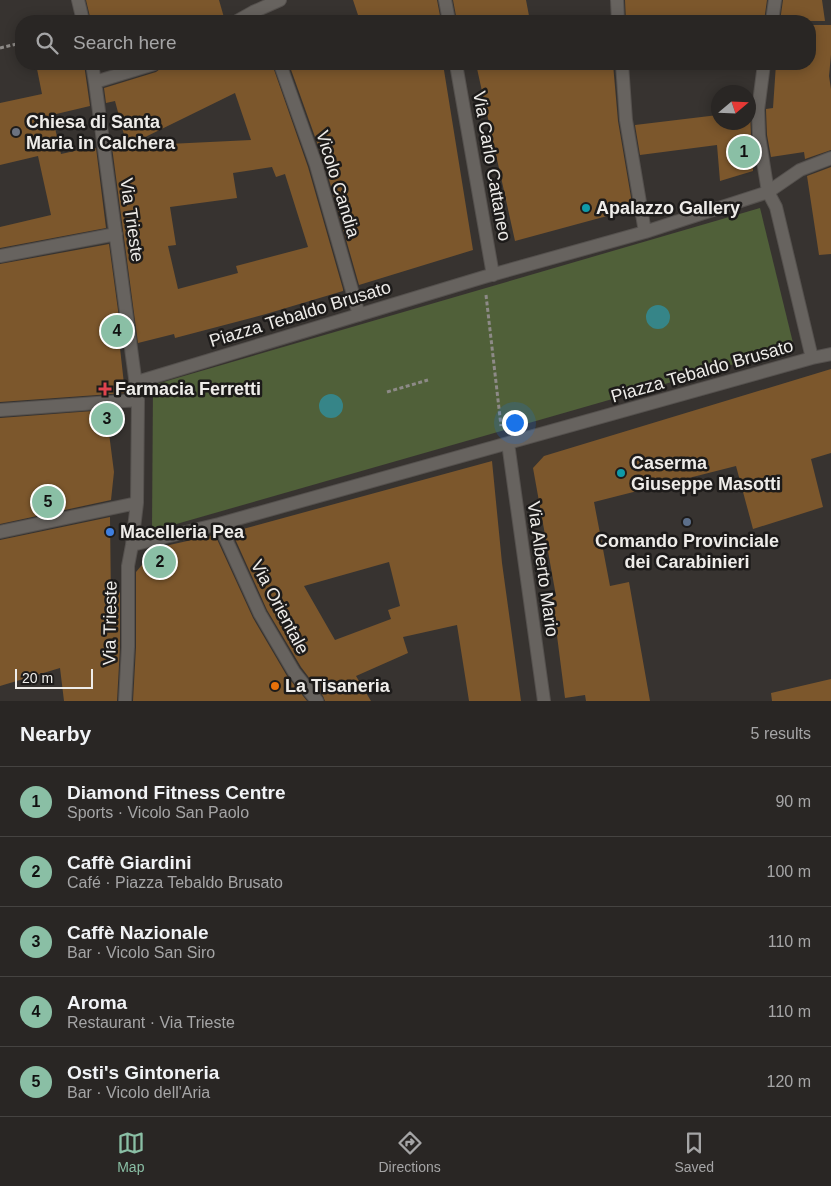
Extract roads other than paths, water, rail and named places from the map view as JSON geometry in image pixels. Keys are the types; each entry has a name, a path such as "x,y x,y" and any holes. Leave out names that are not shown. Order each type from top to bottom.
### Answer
{"street":[{"path":"78,0 81,15"},
{"path":"259,15 280,0"},
{"path":"445,0 448,15"},
{"path":"617,0 618,15"},
{"path":"773,15 775,0"},
{"name":"Via Trieste","path":"93,70 137,382"},
{"path":"96,82 135,70"},
{"name":"Vicolo Candia","path":"282,70 316,165 358,315"},
{"name":"Via Carlo Cattaneo","path":"457,70 493,275"},
{"path":"622,70 626,120 645,232"},
{"path":"763,70 758,110 759,136 768,192 800,170 831,158"},
{"name":"Piazza Tebaldo Brusato","path":"132,546 219,524 812,358 776,207 768,192 645,232 493,275 137,382"},
{"path":"0,256 116,234"},
{"path":"812,358 831,354"},
{"path":"132,546 138,504 137,382"},
{"path":"0,410 138,400"},
{"name":"Via Alberto Mario","path":"508,443 544,701"},
{"path":"0,532 138,504"},
{"name":"Via Orientale","path":"219,524 260,614 294,672 317,701"},
{"name":"Via Trieste","path":"125,701 128,647 128,566 132,546"}],"water":[{"path":"658,305 667,308 670,317 667,326 658,329 649,326 646,317 649,308"},
{"path":"331,394 340,397 343,406 340,415 331,418 322,415 319,406 322,397"}],"place":[{"name":"Chiesa di Santa Maria in Calchera","path":"16,132"},
{"name":"Diamond Fitness Centre","path":"744,152"},
{"name":"Apalazzo Gallery","path":"586,208"},
{"name":"Aroma","path":"117,331"},
{"name":"Farmacia Ferretti","path":"105,389"},
{"name":"Caffè Nazionale","path":"107,419"},
{"name":"Caserma Giuseppe Masotti","path":"621,473"},
{"name":"Osti's Gintoneria","path":"48,502"},
{"name":"Comando Provinciale dei Carabinieri","path":"687,522"},
{"name":"Macelleria Pea","path":"110,532"},
{"name":"Caffè Giardini","path":"160,562"},
{"name":"La Tisaneria","path":"275,686"}]}
